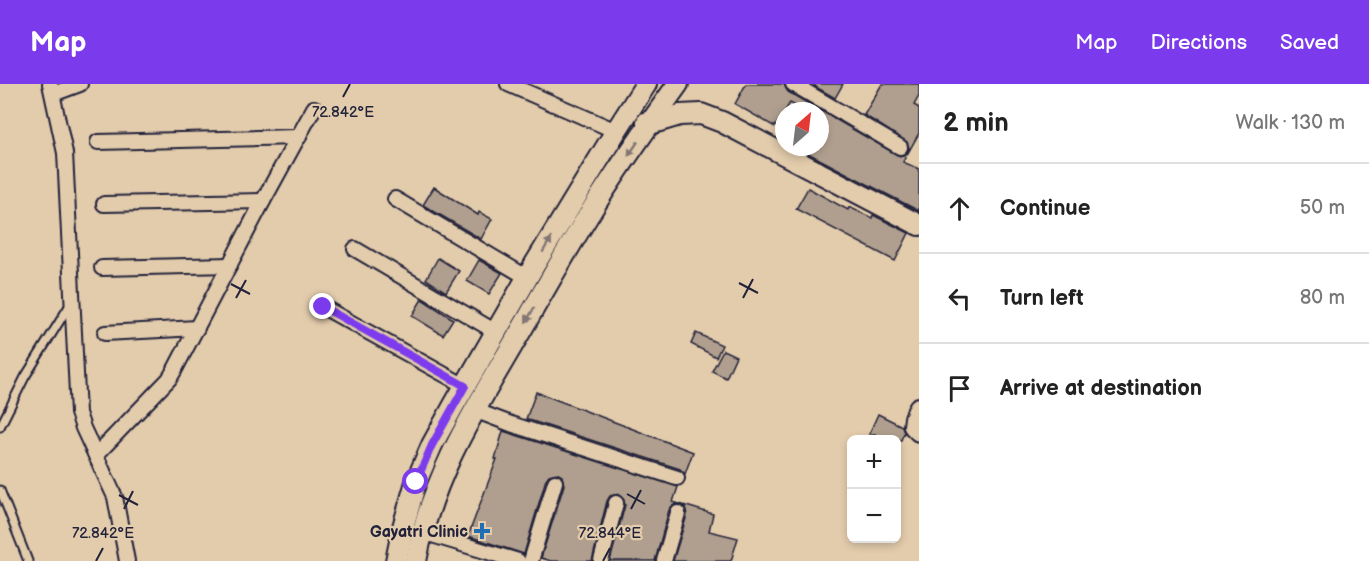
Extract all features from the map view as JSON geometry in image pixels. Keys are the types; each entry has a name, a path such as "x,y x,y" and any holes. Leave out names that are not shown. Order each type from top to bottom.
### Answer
{"main road":[{"path":"396,561 416,482 432,445 528,278 646,84"},
{"path":"416,561 422,532 437,487 474,410 589,215 678,84"},
{"path":"629,112 650,124 680,115 701,114 722,122 919,225"},
{"path":"919,408 914,426 919,431"}],"street":[{"path":"80,84 52,89 65,153 78,412 115,497 127,561"},
{"path":"508,84 616,131"},
{"path":"793,84 900,147"},
{"path":"96,455 170,379 314,108"},
{"path":"98,142 299,137"},
{"path":"395,199 528,278"},
{"path":"104,204 263,201"},
{"path":"355,249 496,332"},
{"path":"102,268 230,265"},
{"path":"323,307 465,386"},
{"path":"105,333 197,328"},
{"path":"474,410 677,478"},
{"path":"531,561 555,482"},
{"path":"601,561 616,503"},
{"path":"664,561 678,513"},
{"path":"422,532 518,561"}],"lane":[{"path":"0,427 25,377 72,301"},
{"path":"0,490 28,561"}],"building":[{"path":"746,84 784,84 788,92 805,102 775,102 775,127 735,104"},
{"path":"816,84 843,84 835,98 814,86"},
{"path":"882,84 919,84 919,96 914,105 919,108 919,133 903,162 919,169 919,211 813,156 829,156 829,116 899,156 907,152 909,148 907,142 864,115"},
{"path":"434,187 478,215 479,212 492,219 481,239 423,205"},
{"path":"808,188 848,210 849,207 872,218 873,215 909,233 895,261 796,209"},
{"path":"438,258 459,271 446,292 426,279"},
{"path":"479,260 502,273 489,294 467,281"},
{"path":"422,299 453,319 443,335 412,316"},
{"path":"696,333 722,345 716,357 691,344"},
{"path":"723,350 736,356 726,378 712,371"},
{"path":"536,392 693,452 685,474 680,469 526,419"},
{"path":"878,414 902,426 904,433 901,440 901,435 869,434"},
{"path":"503,431 678,487 673,502 713,514 709,531 738,538 731,561 673,561 687,515 685,507 676,504 669,510 655,561 610,561 625,505 623,497 618,494 610,496 607,501 592,561 551,561 541,558 564,485 562,476 557,473 549,475 546,479 524,554 468,536 497,459 495,459"}],"place":[{"name":"Gayatri Clinic","path":"482,531"}],"route":[{"path":"323,307 465,386 432,445 416,482"}]}
